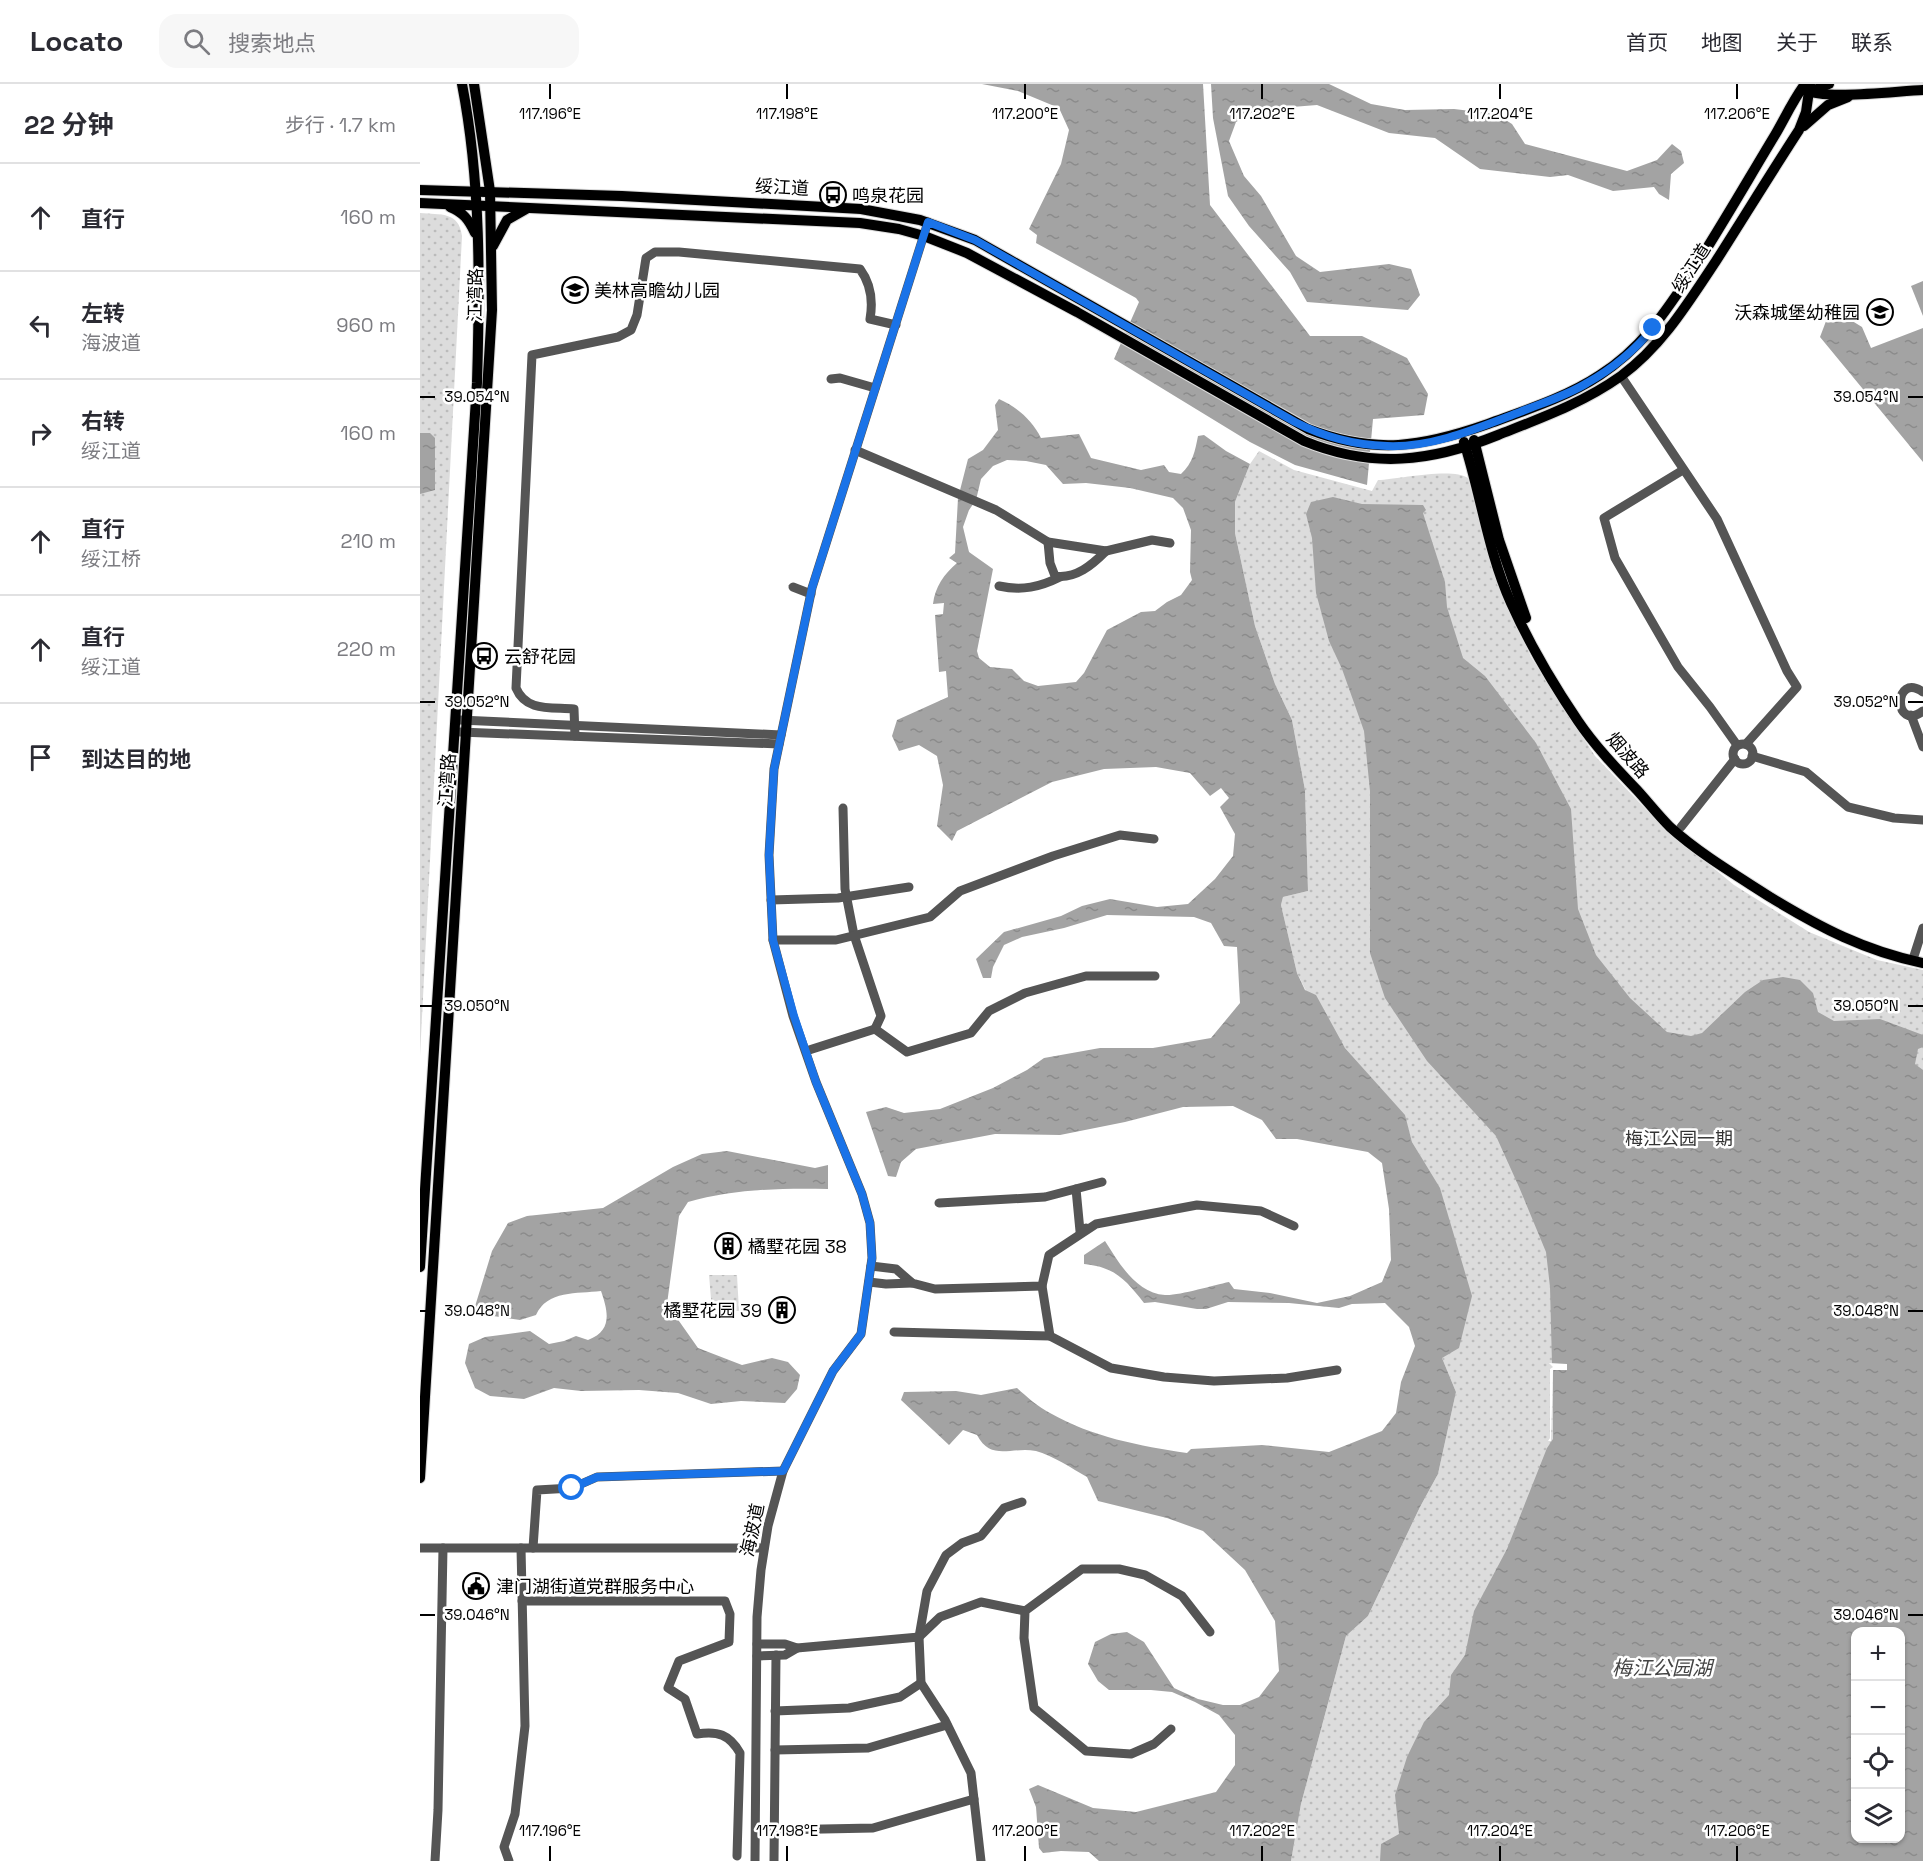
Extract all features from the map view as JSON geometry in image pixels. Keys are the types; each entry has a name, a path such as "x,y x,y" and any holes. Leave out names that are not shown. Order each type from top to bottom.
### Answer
{"main road":[{"name":"江湾路","path":"462,84 475,191 479,310 462,720"},
{"name":"江湾路","path":"420,1267 492,310 493,208 474,84"},
{"path":"1804,87 1829,84"},
{"name":"绥江道","path":"420,190 530,192 836,207 895,214 928,222 975,240 1308,429 1336,439 1377,446 1420,443 1466,432 1560,397 1586,384 1618,362 1643,340 1698,263 1804,87"},
{"name":"绥江道","path":"420,203 860,223 900,229 967,253 1304,441 1339,454 1376,459 1409,459 1470,447 1569,407 1621,376 1652,348 1674,323 1799,130 1806,112 1804,87"},
{"path":"1804,87 1844,94 1923,90"},
{"path":"1799,130 1809,119 1828,105 1863,93"},
{"path":"439,190 454,195 475,207 485,224 492,249"},
{"path":"478,248 485,224 493,208 530,192"},
{"path":"438,204 452,207 467,218 478,248"},
{"path":"492,249 498,233 507,220 531,207"},
{"name":"烟波路","path":"1466,432 1526,619 1559,681 1596,735 1681,827 1742,874 1819,921 1859,939 1920,959"},
{"name":"烟波路","path":"1470,447 1493,553 1511,602 1535,651 1578,721 1603,753 1670,826 1711,860 1806,919 1854,942 1889,956 1920,959"},
{"name":"江湾路","path":"420,1478 461,732"}],"street":[{"name":"海波道","path":"755,1859 757,1617 765,1548 783,1471 833,1371 861,1334 871,1266 870,1223 862,1194 806,1051 773,940 769,855 774,769 811,594 928,222"},
{"path":"575,736 574,709 532,706 520,699 516,688 532,355 618,337 631,330 637,315 646,258 655,252 690,252 860,269 867,278 873,307 870,319 896,325"},
{"path":"1621,376 1717,519 1787,671 1797,687 1742,745 1733,750 1735,759 1739,763 1746,763 1752,756 1751,749 1742,745 1678,667 1615,558 1604,518 1683,470"},
{"path":"831,379 840,378 875,388"},
{"path":"855,450 985,505 1048,542 1106,551 1152,540 1170,543"},
{"path":"1048,542 1050,563 1055,576 1060,577 1068,578 1087,568 1106,551"},
{"path":"999,586 1011,588 1043,586 1060,577"},
{"path":"792,587 811,594"},
{"path":"1923,692 1911,688 1900,696 1901,708 1911,715 1923,747"},
{"path":"1911,715 1923,711"},
{"path":"462,720 780,739"},
{"path":"461,732 780,739"},
{"path":"1752,756 1806,772 1848,807 1894,818 1923,820"},
{"path":"1681,827 1735,759"},
{"path":"806,1051 875,1029 881,1016 854,935 847,897 843,808"},
{"path":"773,940 836,940 930,916 960,891 1053,856 1120,835 1154,839"},
{"path":"771,900 847,897 909,887"},
{"path":"1920,959 1923,928"},
{"path":"875,1029 907,1052 971,1033 988,1011 1025,993 1086,976 1155,976"},
{"path":"939,1203 1045,1197 1102,1182"},
{"path":"1076,1189 1080,1231 1096,1224 1197,1205 1261,1211 1294,1226"},
{"path":"1050,1336 1042,1286 1049,1255 1096,1224"},
{"path":"871,1266 896,1269 912,1283"},
{"path":"869,1282 912,1283 935,1289 1042,1286"},
{"path":"894,1332 1050,1336 1111,1368 1164,1377 1214,1381 1287,1378 1337,1370"},
{"path":"533,1548 537,1490 572,1488 597,1477 783,1471"},
{"path":"981,1861 971,1773 947,1725 921,1683 919,1637 927,1591 946,1555 962,1543 981,1536 1004,1508 1022,1502"},
{"path":"420,1548 765,1548"},
{"path":"435,1861 443,1548"},
{"path":"508,1861 504,1847 515,1814 525,1726 521,1548"},
{"path":"757,1644 785,1644 797,1648 919,1637 940,1617 981,1602 1025,1611 1082,1569 1119,1569 1144,1575 1182,1596 1210,1632"},
{"path":"522,1601 725,1601 730,1614 729,1642 679,1661 668,1688 685,1699 697,1734 714,1732 734,1742 740,1753 737,1858 755,1859"},
{"path":"1025,1611 1024,1638 1034,1708 1086,1751 1131,1754 1154,1744 1170,1728"},
{"path":"757,1656 785,1655 797,1648"},
{"path":"774,1861 776,1655"},
{"path":"775,1711 849,1708 900,1697 921,1683"},
{"path":"775,1750 868,1748 947,1725"},
{"path":"774,1830 873,1828 974,1799"}],"green space":[{"path":"420,213 453,218 462,236 420,1056"},
{"name":"梅江公园湖","path":"1259,451 1294,470 1372,491 1378,480 1425,474 1461,475 1468,478 1490,560 1531,657 1595,756 1659,823 1734,885 1809,932 1877,960 1923,970 1923,1861 1291,1861 1301,1804 1346,1636 1368,1616 1438,1474 1456,1392 1442,1358 1421,1157 1412,1142 1404,1115 1345,1048 1306,991 1297,973 1281,905 1283,897 1308,891 1305,790 1292,720 1275,684 1255,626 1235,533 1235,502 1250,464"},
{"path":"709,1275 737,1275 739,1311 712,1311"}],"water":[{"path":"982,84 1203,84 1210,205 1310,336 1362,336 1407,358 1428,394 1424,415 1373,419 1367,485 1295,465 1250,442 1114,359 1139,302 1136,298 1036,243 1037,235 1029,229 1061,164 1069,130 1059,108 1018,91"},
{"path":"1211,84 1329,84 1371,104 1405,110 1454,109 1496,114 1512,124 1525,144 1627,171 1657,160 1672,144 1681,151 1684,163 1671,174 1669,200 1659,194 1654,187 1613,191 1568,175 1550,177 1480,169 1435,138 1389,133 1317,105 1256,110 1236,122 1229,141 1244,176 1261,196 1296,256 1320,272 1389,264 1411,269 1420,295 1408,310 1307,302 1290,272 1249,226 1228,196 1213,118"},
{"path":"1923,281 1923,316 1911,286"},
{"path":"1831,308 1862,327 1871,348 1923,328 1923,462 1820,337"},
{"path":"999,399 1018,410 1029,420 1041,438 1079,434 1091,458 1141,470 1164,465 1169,472 1181,474 1191,461 1198,436 1204,435 1226,451 1250,464 1235,502 1235,533 1255,626 1275,684 1292,720 1305,790 1308,891 1283,897 1281,905 1297,973 1305,990 1316,995 1345,1048 1405,1115 1412,1142 1440,1188 1472,1296 1459,1348 1442,1358 1456,1392 1438,1474 1368,1616 1346,1636 1301,1804 1291,1861 1099,1861 1089,1852 1043,1853 1039,1848 1036,1807 1029,1789 1038,1785 1093,1808 1136,1812 1216,1792 1235,1765 1235,1735 1219,1715 1172,1692 1109,1690 1098,1681 1088,1664 1095,1642 1111,1634 1127,1632 1144,1642 1174,1688 1198,1699 1223,1705 1240,1705 1259,1697 1279,1671 1275,1621 1245,1570 1203,1531 1167,1518 1098,1501 1087,1477 1042,1453 1027,1450 995,1451 983,1443 977,1435 963,1430 949,1445 901,1400 904,1392 956,1391 981,1395 1017,1388 1041,1408 1066,1421 1134,1444 1187,1453 1191,1449 1262,1445 1329,1452 1382,1431 1396,1413 1401,1382 1415,1346 1409,1327 1385,1303 1352,1304 1339,1308 1289,1303 1228,1302 1206,1309 1197,1309 1155,1302 1144,1303 1119,1276 1104,1268 1084,1264 1084,1255 1105,1241 1129,1276 1145,1289 1165,1295 1229,1282 1234,1289 1270,1293 1317,1303 1350,1296 1382,1282 1391,1260 1389,1209 1382,1163 1368,1152 1297,1139 1276,1139 1262,1120 1233,1106 1183,1107 1060,1135 995,1134 916,1149 901,1162 896,1177 888,1176 866,1112 886,1107 904,1113 940,1109 993,1088 1044,1058 1100,1048 1153,1048 1211,1038 1240,1003 1237,947 1224,946 1211,923 1194,917 1107,915 1064,928 1022,937 1004,945 993,967 991,978 983,978 976,959 1004,932 1110,899 1157,907 1188,904 1215,879 1233,856 1235,834 1220,807 1229,798 1221,788 1210,796 1190,773 1156,767 1104,769 1052,782 957,831 952,841 937,826 943,785 937,756 919,745 899,751 892,736 897,720 948,697 946,671 939,672 935,615 943,614 944,603 933,604 941,581 957,563 949,558 955,553 958,498 968,459 983,450 998,430 995,405","holes":["1007,460 1046,465 1063,484 1086,483 1130,488 1173,498 1183,508 1191,530 1190,572 1192,580 1181,595 1155,611 1141,612 1107,630 1084,673 1076,682 1038,686 1024,681 1012,669 990,667 979,658 977,651 993,569 969,552 963,527 969,510 976,500 981,479 993,466"]},
{"path":"420,433 430,433 435,438 435,490 420,494"},
{"name":"梅江公园湖","path":"1333,497 1362,504 1423,505 1426,510 1423,513 1445,582 1447,607 1463,658 1485,676 1536,743 1571,809 1578,909 1596,955 1630,998 1667,1032 1691,1036 1702,1033 1745,992 1763,980 1783,977 1800,980 1813,993 1818,1012 1834,1021 1880,1019 1923,1035 1923,1047 1918,1049 1915,1064 1923,1070 1923,1861 1380,1861 1381,1844 1399,1834 1395,1795 1407,1757 1424,1722 1449,1695 1451,1675 1465,1655 1474,1611 1507,1549 1547,1448 1553,1439 1553,1370 1566,1364 1552,1364 1550,1287 1546,1252 1496,1136 1427,1061 1385,998 1370,953 1370,791 1364,731 1342,669 1329,641 1316,593 1312,538 1306,514 1311,502"},
{"path":"727,1151 815,1168 828,1165 828,1189 775,1189 722,1194 688,1202 679,1216 667,1304 698,1348 742,1365 772,1358 788,1362 800,1375 797,1389 785,1403 741,1401 711,1404 678,1393 639,1390 581,1391 554,1388 524,1399 490,1396 475,1388 465,1363 469,1344 485,1337 530,1331 549,1344 576,1336 588,1340 596,1336 605,1326 607,1313 601,1291 555,1297 547,1301 536,1315 520,1320 473,1313 492,1251 508,1223 527,1216 603,1208 673,1167 702,1154"}],"pier":[{"path":"1549,1363 1567,1364 1567,1370 1553,1370 1551,1441 1548,1441 1550,1438 1550,1369 1553,1367"}],"place":[{"name":"鸣泉花园","path":"833,195"},
{"name":"美林高瞻幼儿园","path":"575,290"},
{"name":"沃森城堡幼稚园","path":"1880,312"},
{"name":"云舒花园","path":"484,656"},
{"name":"橘墅花园 38","path":"728,1246"},
{"name":"橘墅花园 39","path":"782,1310"},
{"name":"津门湖街道党群服务中心","path":"476,1586"}],"route":[{"path":"572,1488 597,1477 783,1471 833,1371 861,1334 872,1258 870,1223 852,1167 816,1082 794,1016 773,940 769,855 774,769 812,588 928,222 975,240 1308,429 1336,439 1365,445 1402,446 1461,434 1560,397 1602,374 1626,356 1653,328"}],"park label":[{"name":"梅江公园一期","path":"1679,1138"}]}
